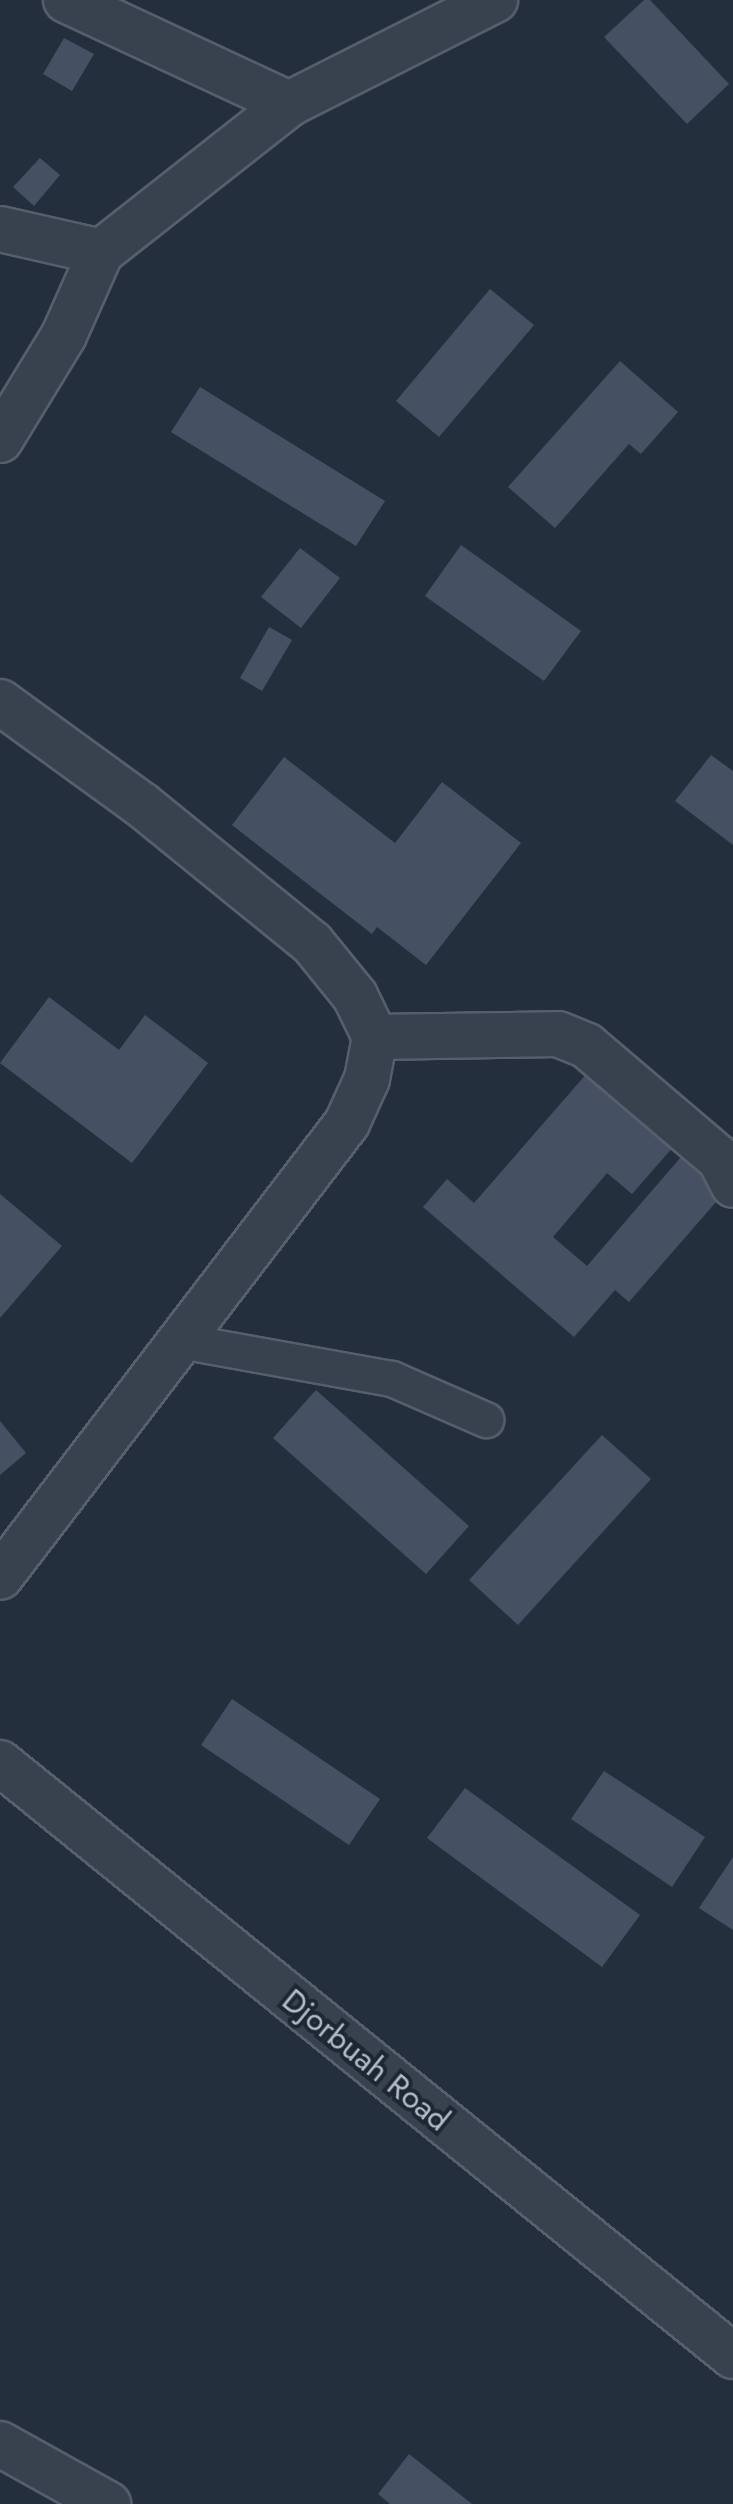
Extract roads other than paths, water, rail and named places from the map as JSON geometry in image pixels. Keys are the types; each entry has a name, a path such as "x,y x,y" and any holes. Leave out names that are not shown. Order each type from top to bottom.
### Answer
{"street":[{"path":"66,0 289,104"},
{"path":"0,440 64,335 101,252 289,104 495,0"},
{"path":"0,229 101,252"},
{"path":"0,702 142,805 312,943 355,996 375,1037 367,1079 347,1123 0,1577"},
{"path":"375,1037 558,1034 573,1040 636,1083 720,1159 733,1185"},
{"name":"Djorbuah Road","path":"0,1763 733,2356"},
{"path":"0,2444 108,2504"}],"lane":[{"path":"180,1341 392,1379 486,1420"}]}
